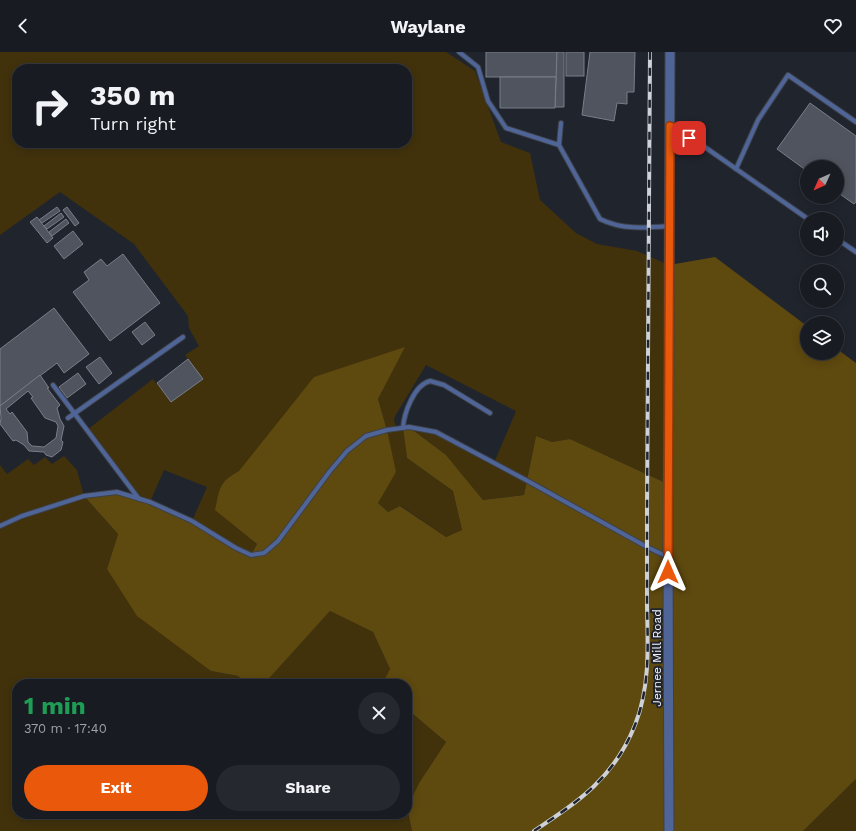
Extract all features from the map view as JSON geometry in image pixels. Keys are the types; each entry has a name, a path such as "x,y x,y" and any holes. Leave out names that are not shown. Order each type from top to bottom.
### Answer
{"street":[{"name":"Jernee Mill Road","path":"669,831 668,557 670,52"}],"lane":[{"path":"459,52 478,67 488,101 506,128 559,145"},
{"path":"736,169 758,120 788,75 856,122"},
{"path":"561,123 559,145 600,219 612,225 642,228 669,226"},
{"path":"670,126 699,143 800,213"},
{"path":"844,244 856,252"},
{"path":"68,418 183,337"},
{"path":"403,428 404,418 409,404 421,385 430,380 444,386 490,413"},
{"path":"53,385 139,499"},
{"path":"0,526 22,516 84,496 117,492 139,499 192,521 236,548 251,555 264,553 278,541 330,471 347,451 366,436 387,430 409,427 436,432 668,557"}],"shaded area":[{"path":"0,52 446,52 475,71 501,142 530,153 540,200 576,233 597,244 637,251 669,265 668,484 570,439 552,442 536,436 524,495 483,500 446,455 409,427 436,432 494,463 516,411 426,365 394,418 396,429 403,428 407,458 453,491 462,530 446,537 401,506 388,512 378,503 387,430 378,399 404,347 232,475 221,487 216,510 257,544 251,555 192,521 207,487 164,470 150,502 139,499 87,430 153,379 171,402 203,379 185,355 199,346 189,328 188,316 134,244 60,192 0,235"},
{"path":"715,257 800,321 800,360 844,360 844,354 856,363 856,779 803,831 412,831 409,819 412,819 412,798 419,783 446,742 412,713 412,679 385,679 390,669 373,632 330,611 269,679 241,679 238,676 211,671 137,616 107,569 118,534 84,496 117,492 150,502 192,521 251,555 257,544 215,510 219,491 223,483 239,471 314,377 405,347 378,399 387,430 396,472 378,503 388,512 400,506 446,537 462,530 453,491 407,458 403,428 409,427 446,455 483,500 524,495 536,436 552,442 570,439 668,484 669,265"},
{"path":"64,456 77,470 84,496 118,534 107,569 211,671 238,676 241,679 12,679 12,819 409,819 412,831 0,831 0,465 7,474 28,459 34,465 45,457 52,464"},
{"path":"330,611 373,632 390,669 385,679 269,679"},
{"path":"412,713 446,742 419,783 412,798"},
{"path":"856,779 856,831 803,831"}],"building":[{"path":"486,52 557,52 557,77 486,77"},
{"path":"557,52 564,52 564,107 555,107"},
{"path":"566,52 584,52 584,76 566,76"},
{"path":"590,52 635,52 634,92 627,92 627,104 617,103 614,121 582,115"},
{"path":"500,77 556,77 555,108 500,108"},
{"path":"810,103 856,136 856,202 854,204 844,197 844,160 800,160 800,166 777,149"},
{"path":"57,207 60,211 42,223 39,220"},
{"path":"67,207 79,223 75,226 63,210"},
{"path":"61,213 64,217 47,229 44,226"},
{"path":"37,217 53,238 47,243 30,222"},
{"path":"66,219 69,223 52,236 49,232"},
{"path":"73,231 83,244 64,259 54,246"},
{"path":"123,254 160,303 110,341 73,292 89,280 84,272 101,259 107,266"},
{"path":"54,308 89,354 64,373 57,363 0,406 0,349"},
{"path":"145,322 155,335 142,345 132,332"},
{"path":"100,357 112,373 99,384 86,367"},
{"path":"188,359 203,379 171,402 157,383"},
{"path":"78,373 86,384 67,398 59,387"},
{"path":"40,375 49,388 47,388 60,405 57,408 64,426 61,440 63,442 61,450 52,457 46,455 44,452 29,451 24,445 16,440 13,441 0,424 0,406","holes":["28,391 33,397 31,398 45,418 56,422 58,426 56,438 44,447 32,446 28,442 27,432 12,412 10,414 6,409"]}],"railway":[{"path":"534,831 594,787 617,760 635,725 640,711 646,682 648,652 647,511 650,52"}],"route":[{"path":"668,572 670,126 689,138"}]}
